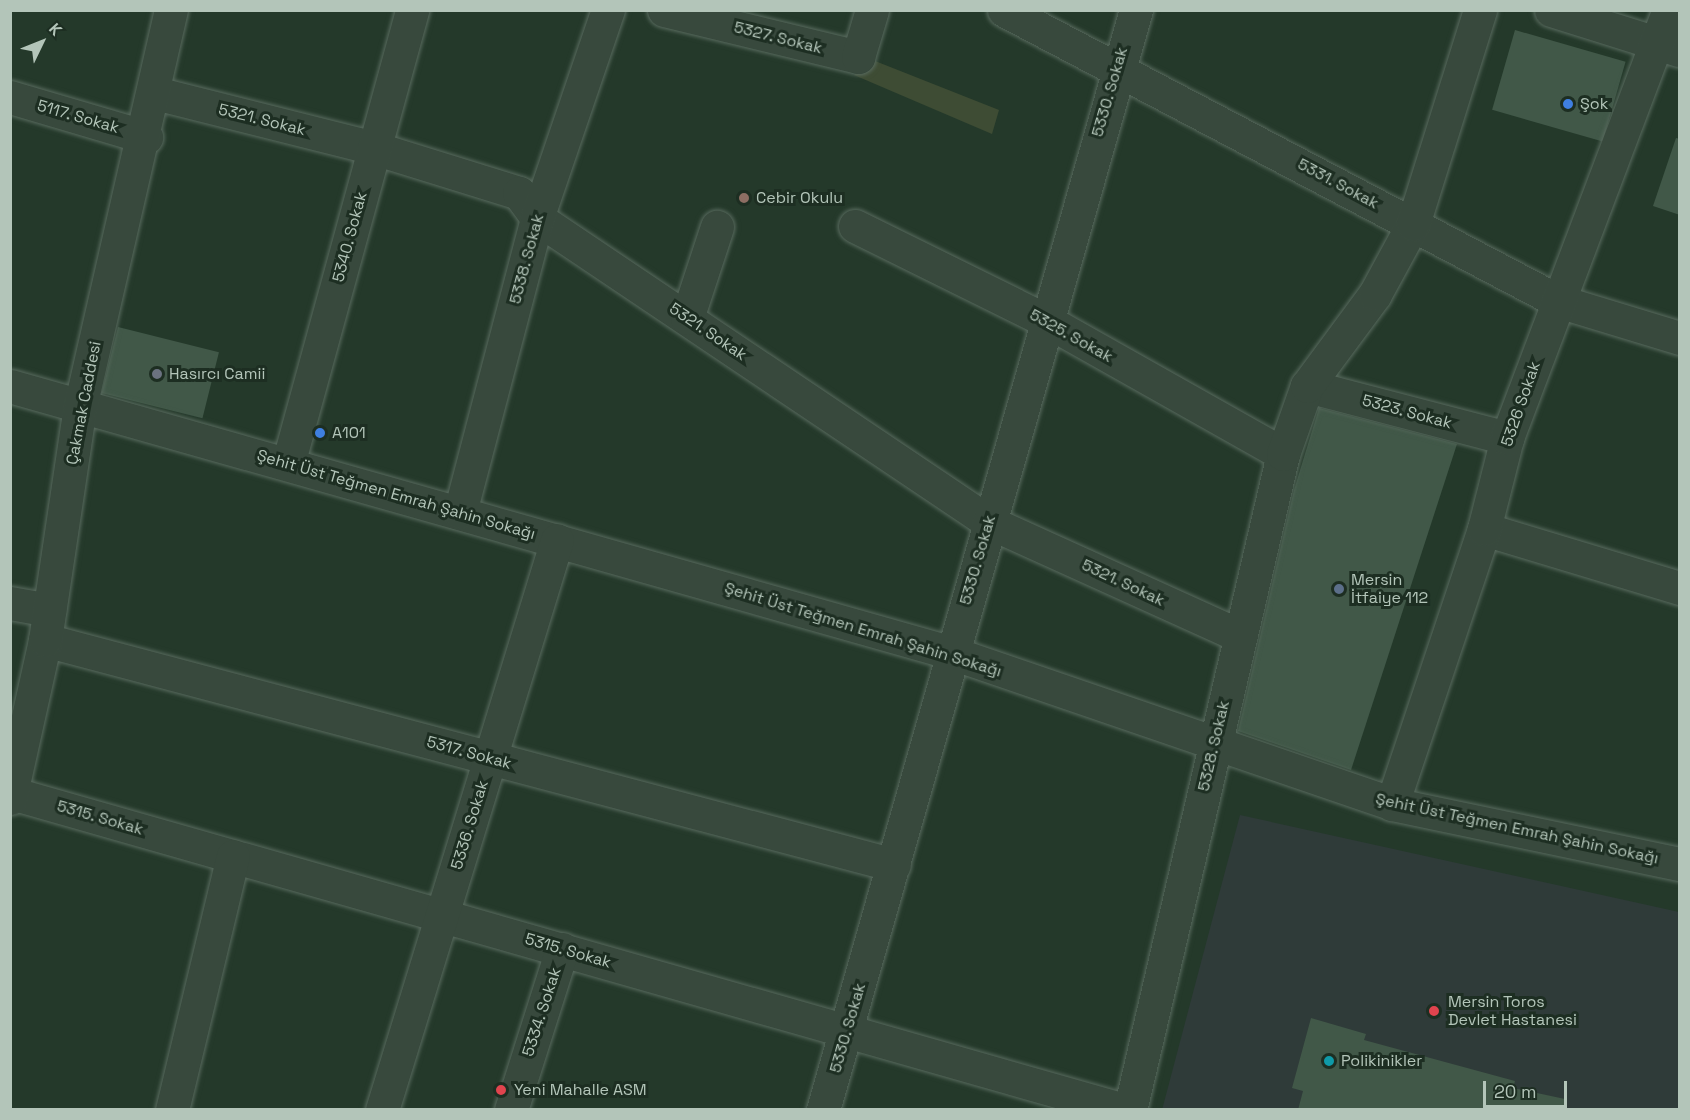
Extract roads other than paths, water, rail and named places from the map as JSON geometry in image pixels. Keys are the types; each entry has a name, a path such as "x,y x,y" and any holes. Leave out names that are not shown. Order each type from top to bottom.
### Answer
{"street":[{"name":"Çakmak Caddesi","path":"11,784 47,625 80,407 146,137 171,10"},
{"name":"5340. Sokak","path":"288,464 412,10"},
{"name":"5338. Sokak","path":"460,512 537,218 608,10"},
{"name":"5327. Sokak","path":"664,10 858,57 872,10"},
{"name":"5331. Sokak","path":"1004,10 1558,301 1680,338"},
{"name":"5330. Sokak","path":"823,1110 848,1031 1116,67 1136,10"},
{"name":"5328. Sokak","path":"1130,1110 1283,454 1307,386 1375,294 1413,224 1480,10"},
{"path":"1551,10 1669,47"},
{"name":"5326 Sokak","path":"1392,804 1484,529 1508,438 1558,301 1669,47 1669,10"},
{"name":"5321. Sokak","path":"155,93 374,148 519,193 537,218 989,522 1240,636"},
{"name":"5117. Sokak","path":"10,97 146,137"},
{"name":"5325. Sokak","path":"855,226 1047,321 1283,454"},
{"path":"687,318 717,227"},
{"name":"Şehit Üst Teğmen Emrah Şahin Sokağı","path":"10,386 952,653 1214,746 1392,804 1680,864"},
{"name":"5323. Sokak","path":"1307,386 1508,438"},
{"path":"1484,529 1680,588"},
{"name":"5336. Sokak","path":"382,1110 557,540"},
{"name":"5317. Sokak","path":"10,603 47,625 490,758 894,865"},
{"name":"5315. Sokak","path":"11,784 233,856 1124,1110"},
{"path":"172,1110 233,856"},
{"name":"5334. Sokak","path":"511,1110 562,949"}],"place":[{"name":"Şok","path":"1568,104"},
{"name":"Cebir Okulu","path":"744,198"},
{"name":"Hasırcı Camii","path":"157,374"},
{"name":"A101","path":"320,433"},
{"name":"Mersin İtfaiye 112","path":"1339,589"},
{"name":"Mersin Toros Devlet Hastanesi","path":"1434,1011"},
{"name":"Polikinikler","path":"1329,1061"},
{"name":"Yeni Mahalle ASM","path":"501,1090"}]}
